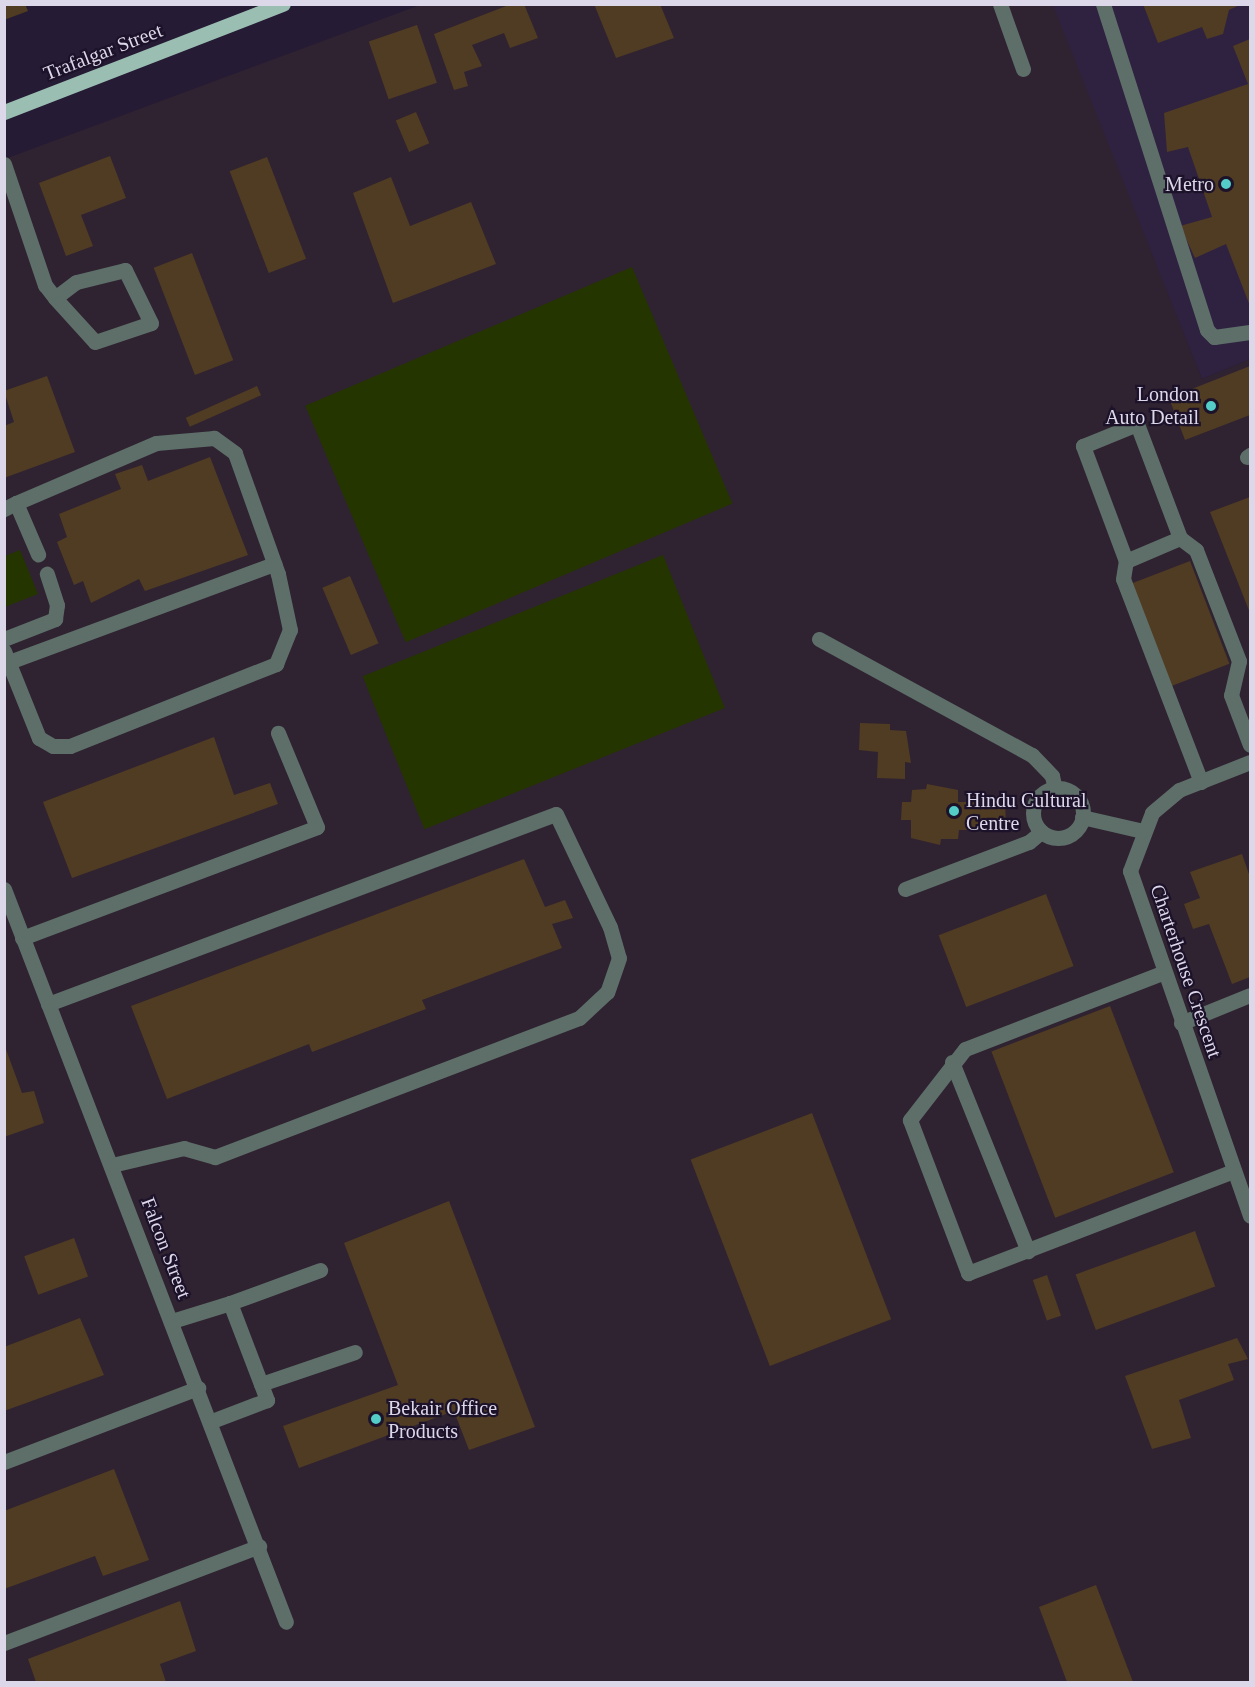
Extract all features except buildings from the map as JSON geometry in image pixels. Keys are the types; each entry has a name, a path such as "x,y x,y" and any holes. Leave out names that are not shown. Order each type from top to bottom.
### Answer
{"main road":[{"name":"Trafalgar Street","path":"4,112 283,4"}],"street":[{"path":"999,4 1023,69"},
{"path":"1103,4 1207,330 1214,337 1251,332"},
{"path":"4,164 45,285 55,298 95,342 151,322 125,270 76,282 55,298"},
{"path":"1201,782 1123,579 1126,561 1083,446 1137,424 1180,538 1196,550 1239,661 1231,694 1251,745"},
{"path":"38,554 10,506 156,443 214,438 235,453 274,564 290,630 276,664 70,746 53,746 39,738 7,656 274,564"},
{"path":"1126,561 1180,538"},
{"path":"4,639 55,619 57,605 46,574"},
{"path":"819,639 1032,755 1052,776 1055,789"},
{"path":"22,938 317,827 278,733"},
{"name":"Charterhouse Crescent","path":"1251,762 1179,790 1152,813 1143,831 1130,871 1162,973 1251,1216"},
{"path":"1055,789 1078,797 1083,817 1077,829 1063,838 1041,832 1034,817 1036,802 1055,789"},
{"path":"48,1004 556,814 610,927 619,958 607,992 579,1018 215,1157 184,1148 112,1165"},
{"path":"1083,817 1143,831"},
{"path":"905,889 1029,842 1041,832"},
{"name":"Falcon Street","path":"4,890 212,1420 286,1622"},
{"path":"1162,973 965,1048 952,1062 910,1120 968,1273 1234,1171"},
{"path":"1181,1023 1251,995"},
{"path":"952,1062 1028,1251"},
{"path":"172,1321 230,1303 320,1270"},
{"path":"212,1420 267,1400 230,1303"},
{"path":"261,1384 355,1352"},
{"path":"4,1462 198,1388"},
{"path":"4,1643 259,1546"}],"shaded area":[{"path":"420,5 1053,5 1202,379 1250,359 1250,1682 5,1682 5,159"},
{"path":"1051,5 1250,5 1250,359 1202,379"}],"green space":[{"path":"632,267 732,504 406,642 305,406"},
{"path":"20,550 38,594 5,607 5,556"},
{"path":"663,555 725,708 424,829 363,676"}],"place":[{"name":"Metro","path":"1226,184"},
{"name":"London Auto Detail","path":"1211,406"},
{"name":"Hindu Cultural Centre","path":"954,811"},
{"name":"Bekair Office Products","path":"376,1419"}]}
